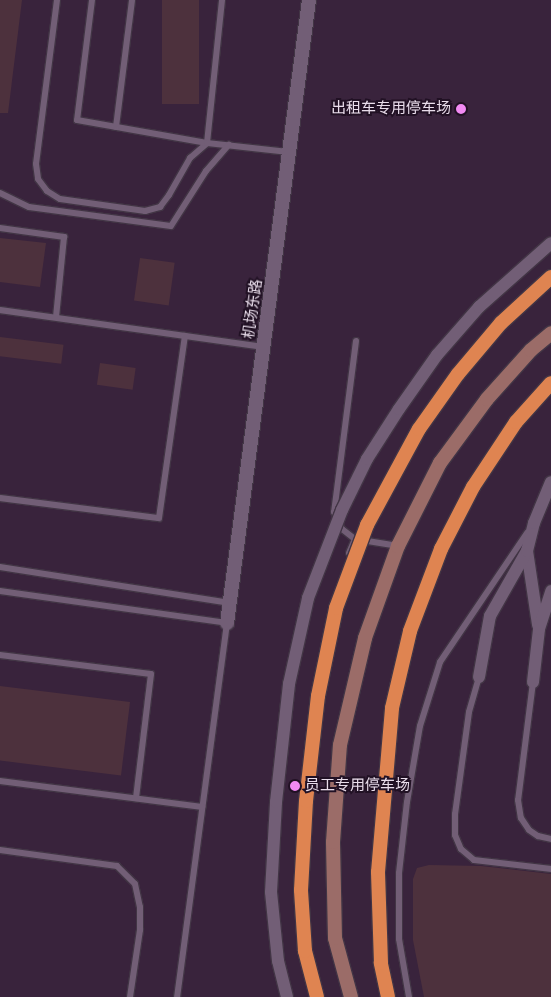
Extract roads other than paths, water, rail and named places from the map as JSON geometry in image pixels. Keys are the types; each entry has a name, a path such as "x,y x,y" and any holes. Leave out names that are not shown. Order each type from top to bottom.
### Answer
{"highway":[{"path":"317,997 305,951 301,890 306,801 318,696 336,608 367,525 419,429 458,374 501,323 551,277"},
{"path":"388,997 380,954 378,872 392,708 410,631 441,549 473,487 516,422 551,383"}],"main road":[{"path":"351,997 335,938 333,842 340,745 365,638 398,546 440,463 487,399 531,350 551,333"}],"street":[{"name":"机场东路","path":"227,623 309,0"},
{"path":"287,997 278,961 271,892 276,802 289,684 308,598 342,510 367,459 399,409 437,355 479,307 551,243"},
{"path":"480,677 490,616 527,551 534,524 551,482"},
{"path":"527,551 539,629"},
{"path":"534,682 539,629 551,591"}],"lane":[{"path":"57,0 36,164 38,179 47,191 60,198 145,211 160,207 190,158 207,143 222,0"},
{"path":"92,0 77,120 207,143 290,152"},
{"path":"116,127 132,0"},
{"path":"0,193 29,207 171,226 206,171 229,145"},
{"path":"0,228 64,237 56,317"},
{"path":"0,310 264,347"},
{"path":"0,498 159,518 184,336"},
{"path":"356,341 334,512 342,529 355,539 398,546"},
{"path":"408,997 399,939 398,873 407,802 420,726 440,662 534,524"},
{"path":"349,553 355,539"},
{"path":"0,567 230,602"},
{"path":"0,591 227,623 177,997"},
{"path":"0,655 151,674 136,798"},
{"path":"480,677 469,712 455,814 455,834 461,849 474,860 551,869"},
{"path":"534,682 518,800 521,818 529,830 538,836 551,839"},
{"path":"0,781 202,807"},
{"path":"0,850 117,866 135,884 140,907 140,930 130,997"}],"place":[{"name":"出租车专用停车场","path":"461,109"},
{"name":"员工专用停车场","path":"295,786"}]}
